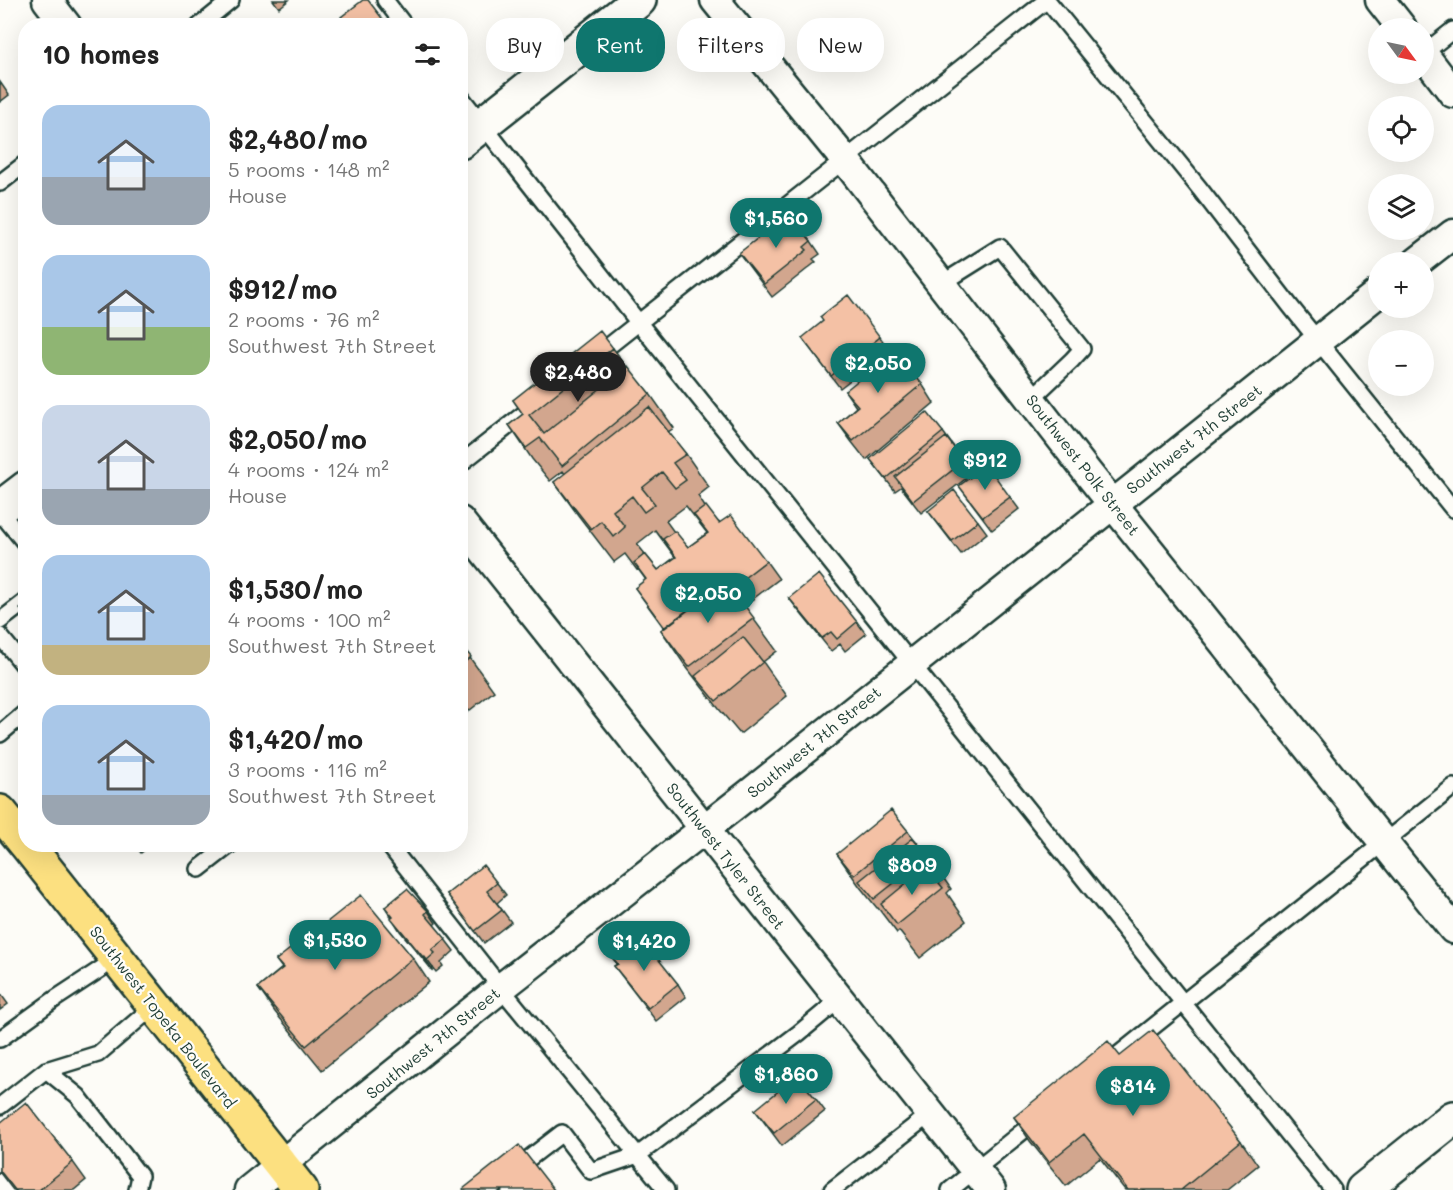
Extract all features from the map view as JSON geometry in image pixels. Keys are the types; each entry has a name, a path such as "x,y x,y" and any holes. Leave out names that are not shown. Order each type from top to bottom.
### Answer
{"main road":[{"name":"Southwest Topeka Boulevard","path":"0,812 18,834"},
{"name":"Southwest Topeka Boulevard","path":"32,852 291,1178"}],"street":[{"path":"47,0 61,18"},
{"path":"472,133 639,0"},
{"name":"Southwest Polk Street","path":"715,0 845,160 1113,504 1453,929"},
{"path":"1380,0 1394,18"},
{"path":"1434,67 1453,93"},
{"path":"1430,252 1453,234"},
{"name":"Southwest 7th Street","path":"249,1190 291,1178 501,988 1368,301"},
{"path":"0,510 18,495"},
{"name":"Southwest Tyler Street","path":"468,531 983,1180"},
{"path":"1363,1190 1453,1118"}],"lane":[{"path":"209,18 231,0"},
{"path":"384,0 399,18"},
{"path":"585,366 1047,0 1453,509"},
{"path":"1434,46 1453,30"},
{"path":"472,133 639,322 1333,1190"},
{"path":"0,183 18,169"},
{"path":"941,284 1000,248 1082,349 1031,399"},
{"path":"468,458 539,402"},
{"path":"0,510 18,534"},
{"path":"0,621 18,607"},
{"path":"0,636 18,658"},
{"path":"0,734 18,719"},
{"path":"1092,1075 1453,787"},
{"path":"200,869 221,852"},
{"path":"394,852 501,988 666,1190"},
{"path":"0,1039 116,959"},
{"path":"489,1190 562,1133 591,1171 638,1155 799,1033 840,999"},
{"path":"0,1106 46,1070 98,1054 154,1006"},
{"path":"46,1070 78,1096 140,1176 137,1190"},
{"path":"950,1190 983,1180 1046,1112"},
{"path":"832,1190 930,1114"},
{"path":"0,1181 7,1190"}],"building":[{"path":"363,0 368,0 382,18 342,18"},
{"path":"792,217 811,241 804,247 807,250 764,284 739,253 782,219 785,223"},
{"path":"848,295 880,337 831,376 802,338 823,321 820,317"},
{"path":"600,331 613,348 529,415 544,434 628,366 650,394 562,466 540,438 526,448 509,425 523,414 513,400"},
{"path":"894,351 922,384 853,441 838,423 858,406 845,391"},
{"path":"649,407 686,454 673,463 686,480 675,488 662,472 642,488 655,504 644,512 632,496 613,511 625,527 614,537 601,521 591,529 554,482"},
{"path":"927,412 943,432 886,479 870,459"},
{"path":"946,437 964,461 913,501 895,477"},
{"path":"987,465 1010,497 983,517 959,486"},
{"path":"954,490 978,521 952,541 928,511"},
{"path":"706,506 719,523 731,515 766,561 731,588 726,581 665,628 635,588 646,579 634,563 645,554 658,570 676,557 663,539 675,531 688,547 708,533 694,515"},
{"path":"819,574 857,622 837,639 831,632 822,638 789,598"},
{"path":"726,581 754,618 689,667 661,630"},
{"path":"743,637 763,662 716,701 695,676"},
{"path":"891,810 908,831 854,875 837,854"},
{"path":"913,838 928,856 874,899 859,881"},
{"path":"483,865 497,883 487,891 502,910 475,931 447,894"},
{"path":"926,867 943,888 897,925 881,904"},
{"path":"407,889 428,911 425,914 446,939 432,950 435,953 427,960 391,918 393,917 385,907"},
{"path":"361,895 413,958 306,1046 258,988 283,968 276,960 299,942 305,949 327,932 322,926"},
{"path":"636,936 641,944 644,941 678,984 648,1008 614,966 618,964 611,956"},
{"path":"1153,1030 1241,1141 1181,1190 1128,1190 1084,1134 1049,1162 1014,1117 1108,1041 1120,1056"},
{"path":"797,1076 816,1099 774,1133 755,1110"},
{"path":"26,1102 73,1162 39,1190 15,1190 0,1171 0,1123"},
{"path":"519,1145 554,1190 463,1189"}]}
